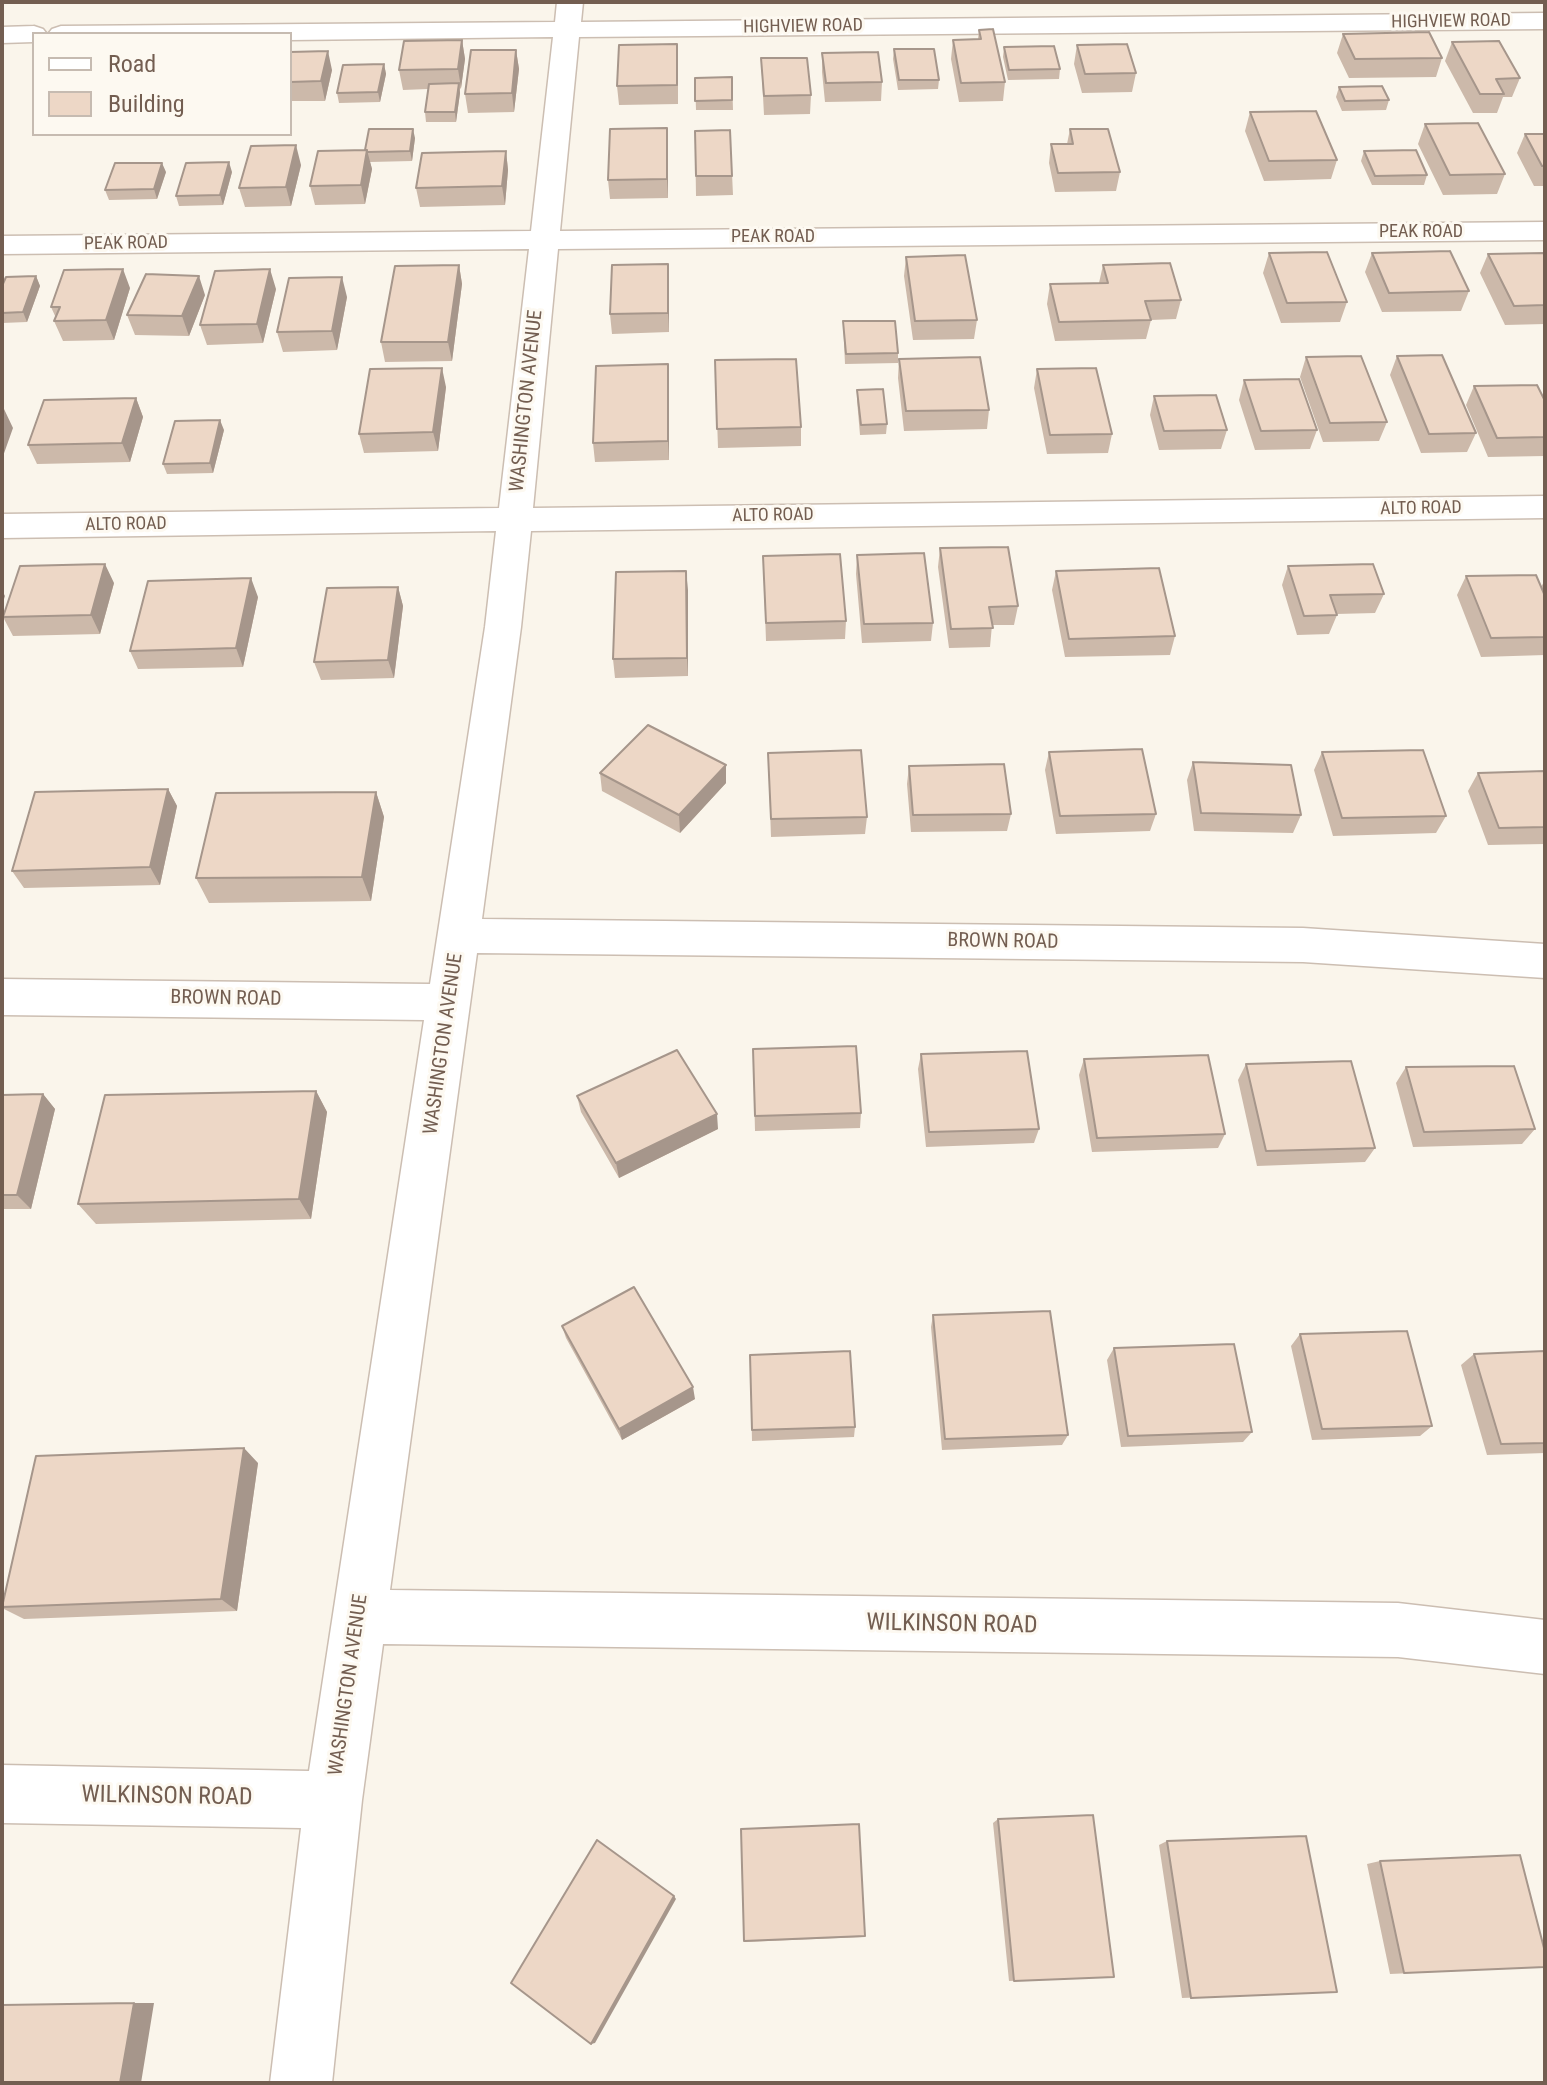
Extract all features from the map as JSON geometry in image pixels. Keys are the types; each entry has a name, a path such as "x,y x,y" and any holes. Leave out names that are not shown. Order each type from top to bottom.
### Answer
{"street":[{"name":"HIGHVIEW ROAD","path":"117,32 568,16 1545,21"},
{"name":"WASHINGTON AVENUE","path":"301,2083 333,1800 460,936 514,519 568,16"},
{"path":"2,35 32,34"},
{"name":"PEAK ROAD","path":"2,245 1545,231"},
{"name":"ALTO ROAD","path":"2,526 1545,507"},
{"name":"BROWN ROAD","path":"460,936 1303,945 1545,961"},
{"name":"BROWN ROAD","path":"2,997 450,1002"},
{"name":"WILKINSON ROAD","path":"359,1617 1398,1630 1545,1647"},
{"name":"WILKINSON ROAD","path":"2,1794 333,1800"}],"building":[{"path":"993,29 1005,82 961,83 953,40 981,39 979,30"},
{"path":"1429,32 1442,58 1355,59 1343,34"},
{"path":"462,40 458,69 399,70 404,41"},
{"path":"1499,41 1520,78 1496,79 1504,94 1480,94 1452,42"},
{"path":"677,44 677,85 617,86 619,45"},
{"path":"1127,44 1136,73 1085,74 1077,45"},
{"path":"1054,46 1060,69 1009,70 1004,47"},
{"path":"894,49 934,49 939,80 899,80"},
{"path":"471,50 516,50 512,93 465,94"},
{"path":"328,51 321,81 292,82 292,52"},
{"path":"878,52 882,82 826,83 822,53"},
{"path":"761,58 807,58 811,95 764,96"},
{"path":"384,64 378,92 337,93 343,65"},
{"path":"732,77 732,100 695,101 695,78"},
{"path":"459,83 455,112 425,112 429,84"},
{"path":"1382,86 1389,100 1345,101 1339,87"},
{"path":"1316,111 1337,160 1269,161 1250,112"},
{"path":"1478,123 1505,174 1450,175 1425,124"},
{"path":"667,128 667,179 608,180 610,129"},
{"path":"369,129 413,129 410,151 367,152"},
{"path":"1070,129 1108,129 1120,172 1058,173 1051,144 1073,144"},
{"path":"730,130 732,176 696,176 695,131"},
{"path":"1525,134 1545,134 1545,166 1542,166"},
{"path":"296,145 286,187 239,188 251,146"},
{"path":"367,150 361,185 310,186 318,151"},
{"path":"1416,150 1427,175 1375,176 1364,151"},
{"path":"506,151 502,186 416,188 422,153"},
{"path":"229,162 220,195 176,196 186,163"},
{"path":"115,163 162,163 154,189 105,190"},
{"path":"1450,251 1469,291 1389,293 1372,253"},
{"path":"1327,252 1347,302 1287,303 1269,253"},
{"path":"1545,253 1545,305 1514,306 1488,254"},
{"path":"965,255 977,320 915,321 906,257"},
{"path":"1170,263 1181,300 1145,301 1151,320 1059,322 1050,284 1108,283 1103,265"},
{"path":"668,264 668,313 610,314 612,265"},
{"path":"459,265 448,342 381,342 395,266"},
{"path":"123,269 106,320 54,321 60,307 51,307 64,270"},
{"path":"270,269 257,324 200,325 215,271"},
{"path":"146,274 199,276 182,316 127,315"},
{"path":"36,276 23,312 2,313 2,286 6,277"},
{"path":"342,277 332,331 277,332 289,278"},
{"path":"843,321 895,321 898,353 846,354"},
{"path":"1442,355 1476,433 1429,434 1397,356"},
{"path":"1361,356 1387,422 1330,423 1306,357"},
{"path":"980,357 989,410 906,411 899,359"},
{"path":"796,359 801,427 717,429 715,360"},
{"path":"668,364 668,441 593,443 596,366"},
{"path":"442,368 433,432 359,434 370,369"},
{"path":"1096,368 1112,434 1050,435 1037,369"},
{"path":"1299,379 1317,430 1261,431 1244,380"},
{"path":"1537,385 1545,401 1545,437 1497,438 1474,386"},
{"path":"883,389 887,424 861,425 857,390"},
{"path":"1216,395 1227,430 1164,431 1154,396"},
{"path":"136,398 122,443 28,445 44,400"},
{"path":"220,420 210,463 163,464 175,421"},
{"path":"1008,547 1018,606 989,607 993,628 951,629 940,548"},
{"path":"924,553 933,623 864,624 857,555"},
{"path":"840,554 846,621 766,623 763,556"},
{"path":"105,564 91,615 3,617 20,566"},
{"path":"1373,564 1384,594 1330,595 1337,615 1304,616 1288,566"},
{"path":"1159,568 1175,636 1069,639 1056,571"},
{"path":"686,571 687,658 613,659 616,572"},
{"path":"1536,575 1545,596 1545,637 1491,638 1466,576"},
{"path":"251,578 236,648 130,651 148,581"},
{"path":"398,587 388,660 314,662 327,588"},
{"path":"648,725 726,765 679,815 600,773"},
{"path":"1142,749 1156,814 1060,816 1049,752"},
{"path":"861,750 867,817 771,819 768,753"},
{"path":"1423,750 1446,816 1342,818 1322,752"},
{"path":"1193,762 1291,765 1301,815 1201,813"},
{"path":"1004,764 1011,814 913,815 909,766"},
{"path":"1545,771 1545,827 1499,828 1478,773"},
{"path":"168,789 150,867 12,871 35,792"},
{"path":"376,792 362,877 196,878 216,793"},
{"path":"856,1046 861,1113 755,1116 753,1049"},
{"path":"677,1050 717,1114 616,1163 577,1096"},
{"path":"1027,1051 1039,1129 929,1132 921,1054"},
{"path":"1208,1055 1225,1134 1097,1138 1084,1059"},
{"path":"1351,1061 1375,1148 1266,1151 1246,1064"},
{"path":"1514,1066 1535,1129 1424,1132 1406,1067"},
{"path":"316,1091 299,1199 78,1204 105,1095"},
{"path":"43,1094 17,1195 2,1195 2,1095"},
{"path":"634,1287 693,1387 619,1429 562,1326"},
{"path":"1050,1311 1068,1435 945,1439 933,1315"},
{"path":"1407,1331 1432,1426 1322,1429 1300,1334"},
{"path":"1234,1344 1252,1432 1128,1436 1114,1348"},
{"path":"850,1351 855,1427 752,1430 750,1355"},
{"path":"1545,1351 1545,1443 1501,1444 1474,1354"},
{"path":"244,1448 221,1599 2,1607 36,1456"},
{"path":"1093,1815 1114,1977 1014,1981 998,1819"},
{"path":"859,1824 865,1936 744,1941 741,1829"},
{"path":"1306,1836 1337,1992 1191,1998 1167,1841"},
{"path":"597,1840 674,1896 591,2044 511,1983"},
{"path":"1520,1855 1545,1952 1545,1967 1404,1973 1380,1861"},
{"path":"134,2003 120,2083 2,2083 2,2005"}]}
